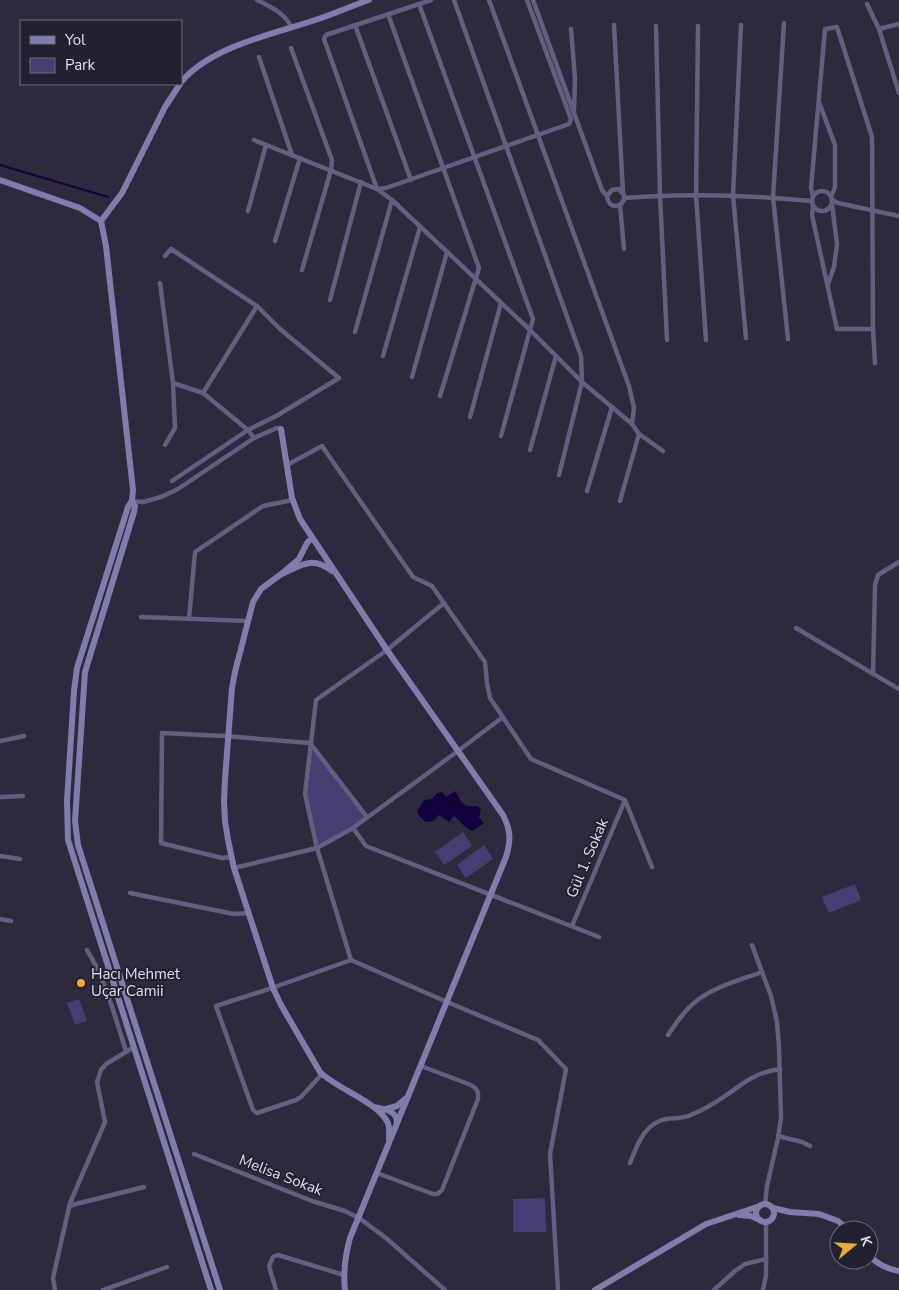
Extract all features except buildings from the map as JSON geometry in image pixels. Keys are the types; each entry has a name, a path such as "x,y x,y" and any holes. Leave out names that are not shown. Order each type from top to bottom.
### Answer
{"street":[{"path":"257,0 278,11 286,18 292,28"},
{"path":"182,82 190,72 202,63 237,46 318,20 370,0"},
{"path":"377,189 324,38 326,35 431,0"},
{"path":"454,0 581,356 582,382 559,475"},
{"path":"490,0 629,386 634,408 632,424"},
{"path":"377,189 411,180 570,124 571,119 527,0"},
{"path":"533,0 602,190 610,204 620,205"},
{"path":"419,4 533,319 501,436"},
{"path":"867,4 879,29 899,93"},
{"path":"388,14 479,268 440,396"},
{"path":"784,23 773,197 788,339"},
{"path":"879,29 899,24"},
{"path":"355,25 411,180"},
{"path":"614,25 624,195 620,205 624,249"},
{"path":"741,25 733,195 746,338"},
{"path":"656,26 660,195 667,340"},
{"path":"698,26 696,195 706,340"},
{"path":"818,100 835,145 835,187 828,209 821,211 815,209 811,188 818,100 825,29 837,27 872,137 873,329 875,363"},
{"path":"571,30 575,79 574,114"},
{"path":"291,48 332,160 331,170 302,270"},
{"path":"259,58 292,155"},
{"path":"101,221 122,193 165,107 180,85"},
{"path":"254,140 361,182 377,189 392,200 530,330 582,382 632,424 639,434 663,451"},
{"path":"248,211 266,145"},
{"path":"275,241 300,158"},
{"path":"0,180 80,208 101,221 106,246 133,490 132,501 128,507 77,668 70,760 68,840 212,1290"},
{"path":"330,300 361,182"},
{"path":"607,196 614,189 619,189 624,195"},
{"path":"828,285 834,267 836,244 832,201 830,194 824,191 818,192 813,201 812,216 837,329 873,329"},
{"path":"624,195 733,195 813,201"},
{"path":"355,332 392,200"},
{"path":"832,201 899,216"},
{"path":"383,356 420,226"},
{"path":"164,256 171,249 257,306 280,329 340,378 278,415 248,430 172,481"},
{"path":"412,377 447,252"},
{"path":"160,283 173,383 175,428 165,445"},
{"path":"470,416 501,303"},
{"path":"203,393 257,306"},
{"path":"530,450 556,356"},
{"path":"173,383 203,393 248,430 254,438"},
{"path":"587,491 612,408"},
{"path":"132,501 143,502 161,497 178,489 254,438 277,428 281,429 293,500 300,519 387,650 508,824 510,844 506,857 377,1172 346,1253 345,1290"},
{"path":"620,501 639,434"},
{"path":"287,465 322,446 413,577 432,586 485,662 490,698 531,759 625,800 652,867"},
{"path":"189,619 194,552 263,506 293,500"},
{"path":"132,501 135,506 134,512 85,672 75,821 78,845 220,1290"},
{"path":"312,538 307,543 299,559 261,589 253,602 232,688 224,800 228,840 234,868 248,913 278,1000 322,1074 367,1103 384,1117 389,1125 388,1145"},
{"path":"280,575 316,558 317,546"},
{"path":"873,674 875,584 878,575 899,562"},
{"path":"307,563 316,563 335,573"},
{"path":"351,960 317,848 305,794 316,700 387,650 444,604"},
{"path":"141,616 248,621"},
{"path":"796,628 899,689"},
{"path":"234,868 317,848 353,828 503,717"},
{"path":"231,857 222,858 161,843 162,733 310,743 367,817"},
{"path":"0,741 24,736"},
{"path":"0,797 23,796"},
{"name":"Gül 1. Sokak","path":"572,926 625,800"},
{"path":"353,828 366,846 599,937"},
{"path":"0,856 20,859"},
{"path":"76,866 84,863"},
{"path":"130,893 234,914 248,913"},
{"path":"0,919 11,921"},
{"path":"752,945 771,996 777,1022 780,1069 781,1118 768,1186 763,1205 758,1208 757,1214 764,1221"},
{"path":"87,950 108,993 126,1051"},
{"path":"322,1074 301,1098 257,1112 253,1110 216,1006 351,960 538,1040 566,1069 550,1154 558,1290"},
{"path":"668,1035 694,1002 705,995 762,972"},
{"path":"55,1290 54,1278 70,1203 105,1122 98,1082 101,1070 106,1064 134,1047"},
{"path":"377,1172 433,1194 437,1194 442,1190 478,1099 478,1091 471,1085 421,1066"},
{"path":"630,1163 640,1140 648,1128 663,1119 689,1117 755,1076 780,1069"},
{"path":"382,1109 397,1106 409,1094"},
{"path":"367,1103 395,1114 398,1120 397,1123"},
{"path":"778,1136 810,1146"},
{"name":"Melisa Sokak","path":"194,1154 359,1218 386,1238 445,1290"},
{"path":"69,1208 72,1205 144,1187"},
{"path":"595,1290 706,1224 763,1205 790,1212 808,1212 836,1220"},
{"path":"773,1208 774,1216"},
{"path":"735,1215 752,1216 764,1221 770,1221 774,1216 790,1212"},
{"path":"763,1290 766,1275 764,1221"},
{"path":"276,1290 269,1266 273,1257 278,1255 344,1275"},
{"path":"714,1290 745,1264 766,1259"},
{"path":"879,1264 899,1271"},
{"path":"103,1290 166,1267"}],"green space":[{"path":"310,743 367,817 317,848 305,794"},
{"path":"463,832 472,846 444,865 435,852"},
{"path":"484,845 493,859 466,878 457,865"},
{"path":"855,884 861,900 829,913 822,897"},
{"path":"79,999 87,1021 75,1025 67,1003"},
{"path":"545,1198 546,1232 513,1232 513,1199"}],"shaded area":[{"path":"455,791 465,805 478,806 481,810 479,817 484,823 473,831 465,827 454,816 449,822 439,815 434,821 426,822 417,811 424,800 432,799 437,793 442,792 446,797"}],"waterway":[{"path":"0,165 108,197"}],"place":[{"name":"Hacı Mehmet Uçar Camii","path":"81,983"}]}
